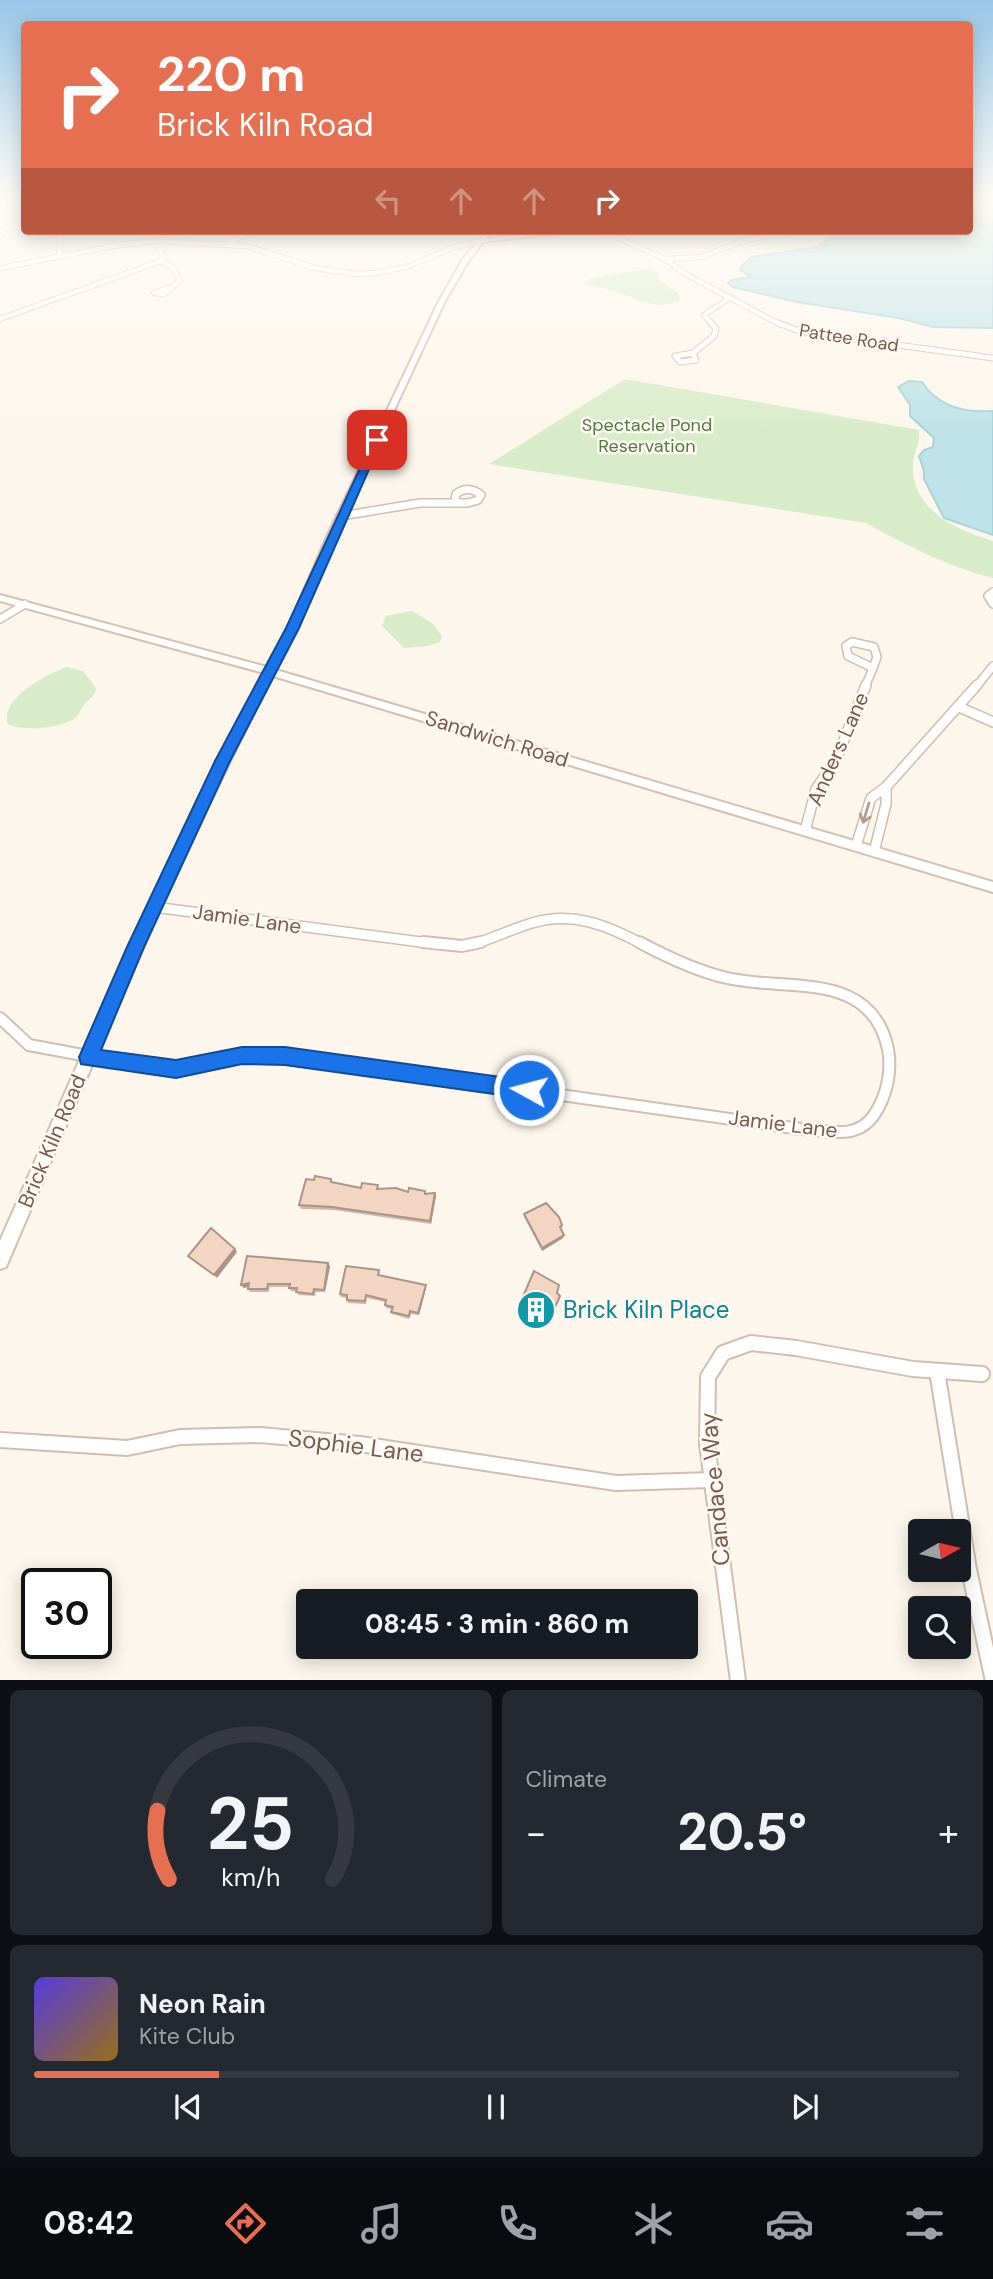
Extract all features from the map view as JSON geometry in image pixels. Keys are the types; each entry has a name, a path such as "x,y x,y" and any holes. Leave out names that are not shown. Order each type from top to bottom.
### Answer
{"main road":[{"name":"Brick Kiln Road","path":"0,1261 155,907 223,761 293,628 341,516 455,276"},
{"name":"Sandwich Road","path":"0,598 269,671 993,887"}],"street":[{"path":"0,319 118,276"},
{"path":"170,287 179,282 179,276"},
{"name":"Pattee Road","path":"690,276 785,327 802,332 993,358"},
{"path":"693,353 714,336 716,330 704,314 731,297"},
{"path":"341,516 409,504 455,501"},
{"path":"993,592 988,596 993,604"},
{"path":"0,619 26,604"},
{"path":"856,846 871,798 886,787 993,666"},
{"name":"Anders Lane","path":"805,831 816,789 836,760 873,668"},
{"path":"959,707 993,722"},
{"path":"874,852 886,804 886,787"},
{"name":"Jamie Lane","path":"0,1018 29,1045 88,1057 176,1069 242,1056 285,1056 801,1129 852,1132 869,1125 887,1093 889,1066 885,1032 873,1012 850,996 810,986 730,979 691,967 611,929 574,918 546,918 468,945 438,944 155,907"},
{"name":"Candace Way","path":"738,1680 707,1443 708,1377 723,1353 751,1343 937,1371 982,1374"},
{"path":"937,1371 969,1570 993,1680"},
{"name":"Sophie Lane","path":"0,1440 127,1448 180,1437 260,1435 360,1444 616,1483 711,1480"}],"green space":[{"path":"659,276 659,280 678,293 680,300 662,305 645,302 584,283 590,279"},
{"name":"Spectacle Pond Reservation","path":"625,379 919,430 913,466 920,495 928,506 951,524 993,541 993,578 928,555 866,523 489,464"},
{"path":"412,611 432,623 442,636 440,642 404,648 382,626 386,616"},
{"path":"67,667 83,671 96,688 76,717 60,725 41,728 23,728 8,724 7,714 18,696 37,681"}],"water":[{"path":"993,276 993,328 933,327 899,318 797,302 733,287 728,283 731,280 751,277"},
{"path":"909,381 922,382 928,391 953,407 993,411 993,535 944,518 924,479 919,456 924,450 933,447 934,438 910,416 910,405 898,387"}],"building":[{"path":"315,1176 361,1188 362,1183 378,1185 377,1189 396,1188 408,1192 409,1188 425,1191 425,1194 435,1193 430,1221 299,1205 306,1179 314,1180"},
{"path":"546,1203 559,1217 564,1235 542,1248 524,1214"},
{"path":"211,1228 235,1249 214,1275 188,1256"},
{"path":"247,1256 328,1263 324,1290 314,1289 313,1294 296,1292 297,1288 289,1288 290,1284 268,1284 267,1289 248,1289 249,1283 241,1285"},
{"path":"346,1266 379,1270 378,1275 426,1285 418,1313 410,1311 409,1316 391,1312 393,1307 385,1305 386,1300 366,1295 365,1301 347,1300 347,1295 340,1294"},
{"path":"534,1271 559,1285 557,1293 560,1296 551,1316 547,1313 543,1323 518,1308"}],"place":[{"name":"Brick Kiln Place","path":"536,1310"}],"route":[{"path":"377,440 330,539 293,628 223,761 135,947 88,1057 176,1069 242,1056 285,1056 529,1090"}]}
